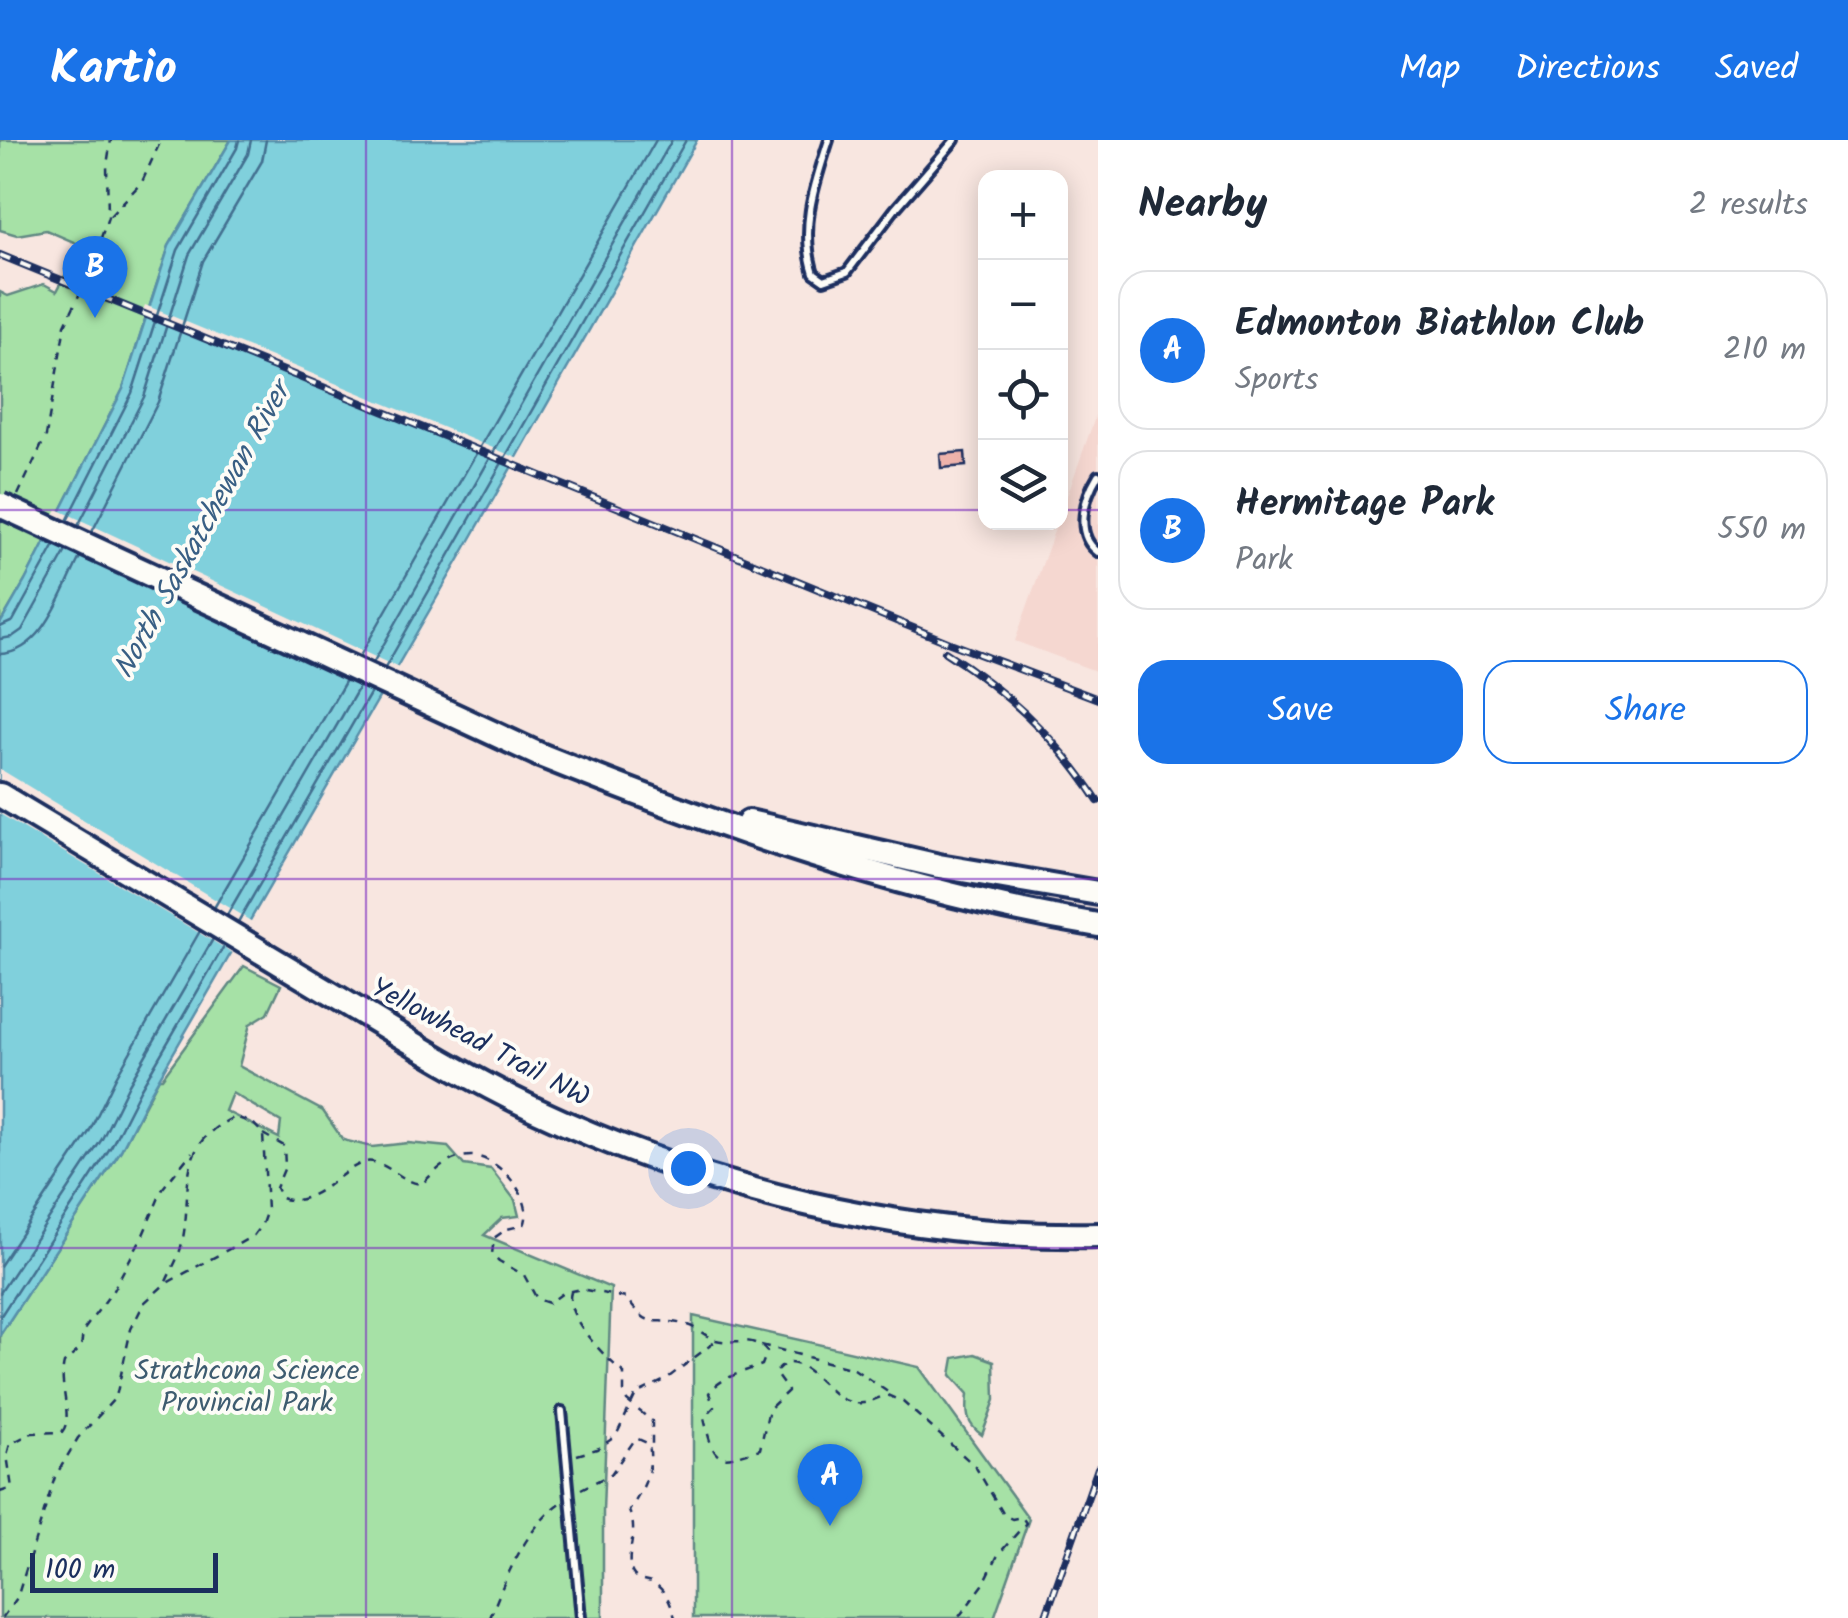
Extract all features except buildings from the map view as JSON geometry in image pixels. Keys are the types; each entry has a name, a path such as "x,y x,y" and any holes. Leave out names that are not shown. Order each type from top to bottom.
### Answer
{"highway":[{"path":"8,500 540,756 662,804 865,872 999,906 1098,925"},
{"name":"Yellowhead Trail NW","path":"0,795 422,1049 536,1110 716,1179 824,1208 906,1222 1026,1234 1098,1235"},
{"path":"662,804 938,866 1098,893"}],"lane":[{"path":"829,140 806,232 814,273 824,280 847,272 894,208 954,140"},
{"path":"1098,475 1084,512 1085,531 1091,547 1098,552"},
{"path":"562,1411 581,1618"}],"path":[{"path":"8,500 46,436 65,325 89,274 108,218 107,165 111,140"},
{"path":"108,218 142,182 161,140"},
{"path":"0,1492 12,1488 7,1455 10,1444 32,1433 62,1432 67,1428 62,1396 64,1363 80,1348 83,1331 112,1292 162,1188 218,1125 235,1117 253,1122 263,1134 284,1146 285,1167 276,1188 288,1201 302,1199 337,1182 360,1163 372,1161 414,1184 422,1184 442,1165 455,1159 484,1158 508,1178 526,1204 528,1215 524,1225 494,1238 492,1254 524,1276 542,1302 553,1301 571,1290 613,1294 626,1298 638,1317 688,1325 718,1340 742,1340 854,1369 894,1396 975,1466 1004,1515 1012,1519 1022,1517 1026,1524 998,1556 983,1585 958,1618"},
{"path":"2,1618 17,1598 55,1477 78,1438 116,1397 131,1330 144,1303 165,1284 253,1236 262,1224 267,1210 263,1134"},
{"path":"165,1284 181,1246 194,1149"},
{"path":"571,1290 568,1302 576,1320 624,1373 624,1395 630,1404 652,1421 644,1491 629,1511 634,1530 629,1541 631,1570 636,1577 652,1581 659,1588 671,1603 675,1618"},
{"path":"567,1462 616,1436 636,1394 664,1380 718,1340"},
{"path":"760,1344 767,1352 762,1364 712,1387 708,1393 714,1407 704,1418 710,1448 720,1458 730,1460 760,1449 769,1409 788,1391 776,1373 785,1363 798,1364 845,1400 864,1402 894,1396"},
{"path":"490,1618 510,1571 553,1508 611,1474 636,1438 649,1444 651,1451"}],"shaded area":[{"path":"1098,409 1098,672 1015,641 1055,530 1068,530 1068,493"}],"green space":[{"path":"0,140 231,140 169,246 123,389 0,624 0,292 8,296 44,284 57,291 81,245 46,230 17,235 0,230"},
{"name":"Strathcona Science Provincial Park","path":"244,966 281,985 268,1013 250,1024 239,1066 323,1111 343,1140 372,1147 408,1143 448,1147 464,1165 491,1169 515,1200 519,1216 502,1218 484,1235 611,1288 603,1618 0,1618 0,1335 121,1150 162,1078","holes":["232,1093 281,1122 279,1138 225,1111"]},
{"path":"693,1316 919,1367 1029,1519 994,1618 693,1618"},
{"path":"975,1354 994,1361 995,1400 982,1435 968,1418 968,1394 951,1375 954,1358"}],"water":[{"name":"North Saskatchewan River","path":"231,140 697,140 121,1150 0,1335 0,624 123,389 169,246"}],"pier":[{"path":"145,305 522,460 517,468 141,315"},
{"path":"57,509 401,669 385,697 42,537"},
{"path":"0,769 254,923 236,955 0,814"}],"railway":[{"path":"0,255 950,643 1098,699"},
{"path":"945,652 1030,718 1066,757 1098,801"},
{"path":"1045,1618 1098,1468"}],"place":[{"name":"Hermitage Park","path":"95,318"},
{"name":"Edmonton Biathlon Club","path":"830,1526"}]}
